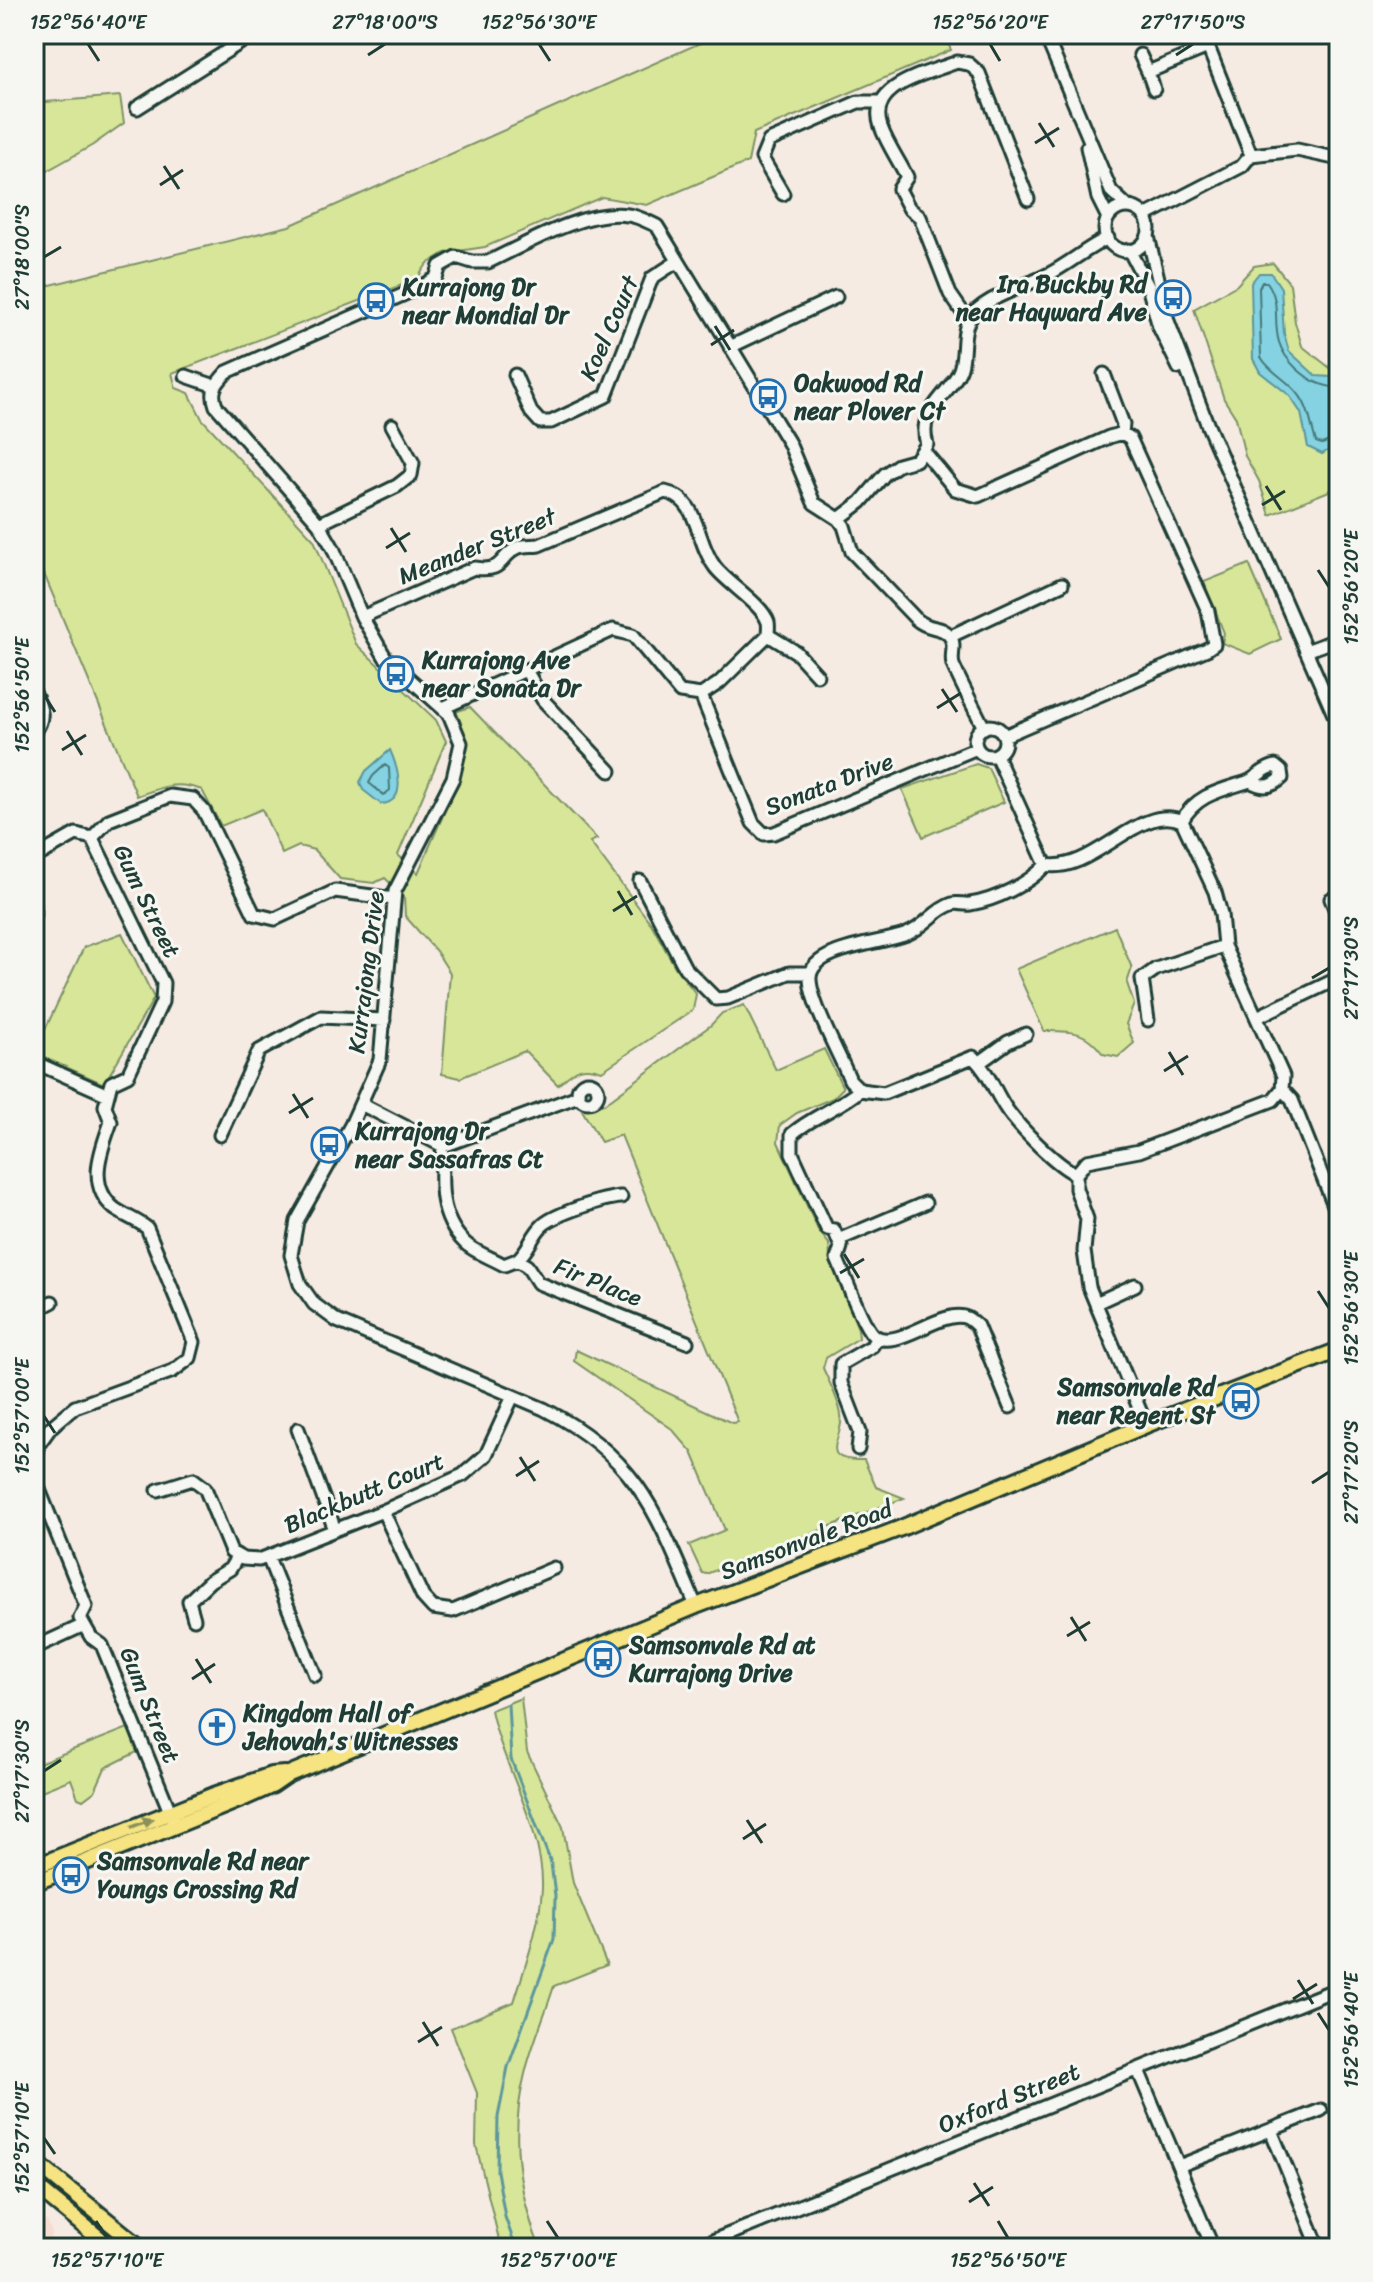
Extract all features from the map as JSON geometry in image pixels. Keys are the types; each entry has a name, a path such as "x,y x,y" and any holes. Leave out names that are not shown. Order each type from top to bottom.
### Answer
{"main road":[{"name":"Samsonvale Road","path":"34,1883 271,1775 289,1774 696,1606 901,1528 1146,1425 1339,1350"},
{"name":"Samsonvale Road","path":"34,1867 173,1819"},
{"path":"34,2161 141,2248"},
{"path":"34,2185 111,2248"}],"street":[{"path":"137,108 254,34"},
{"path":"1045,34 1111,191 1128,207 1140,211 1148,222 1148,236 1168,321 1208,426 1339,726"},
{"path":"1203,34 1251,155"},
{"path":"1148,72 1208,47"},
{"path":"1140,55 1154,89"},
{"path":"968,320 950,294 920,217 909,208 899,189 907,177 881,126 880,102 889,89 957,62 969,64 979,73 1028,199"},
{"path":"783,194 762,158 769,141 858,102 880,102"},
{"path":"1081,123 1098,198 1108,218"},
{"path":"1145,216 1242,166 1251,155 1297,150 1339,159"},
{"path":"1128,207 1116,210 1108,218 1108,238 1117,248 1129,250 1140,246 1148,236"},
{"path":"186,376 215,386 227,372 423,286 436,278 440,266 456,257 472,262 488,262 577,222 605,214 631,215 657,226 789,443 814,503 839,519 852,552 925,627 941,629 951,636 954,647 952,661 984,728"},
{"path":"839,519 861,502 885,474 898,465 916,460 927,444 923,430 928,415 960,372 968,320 983,305 1050,274 1108,238"},
{"path":"1129,250 1148,286 1159,327 1208,426"},
{"name":"Koel Court","path":"515,375 531,412 540,422 551,422 606,396 652,278 678,261"},
{"path":"730,347 836,297"},
{"path":"1104,374 1123,424 1122,433"},
{"name":"Kurrajong Drive","path":"215,386 212,395 216,406 319,524 333,548 362,617 385,657 449,714 461,743 453,778 395,891 380,1060 361,1104 297,1221 291,1255 300,1284 314,1304 337,1321 565,1419 614,1456 651,1507 669,1540 696,1606"},
{"path":"319,524 397,486 411,475 413,463 392,425"},
{"path":"923,450 955,489 978,496 1122,433"},
{"path":"1004,736 1214,644 1208,611 1130,438 1122,433"},
{"name":"Meander Street","path":"362,617 474,568 488,570 503,563 521,546 539,545 665,492 676,494 688,503 703,546 715,568 768,622 768,635"},
{"path":"951,636 1062,584"},
{"path":"443,708 613,630 633,635 680,692 701,695 719,683 768,635 796,652 817,675"},
{"path":"1306,651 1339,639"},
{"path":"526,670 543,700 610,771"},
{"path":"34,692 42,710 42,722 34,732"},
{"name":"Sonata Drive","path":"701,695 753,823 764,834 774,833 977,748"},
{"path":"995,727 1004,736 1003,748 996,755 983,755 977,748 976,736 984,728 995,727"},
{"path":"996,755 1046,865"},
{"path":"1182,821 1188,809 1198,800 1250,781"},
{"path":"92,838 109,820 170,796 193,799 204,811 254,914 275,919 335,891 394,899"},
{"path":"1046,865 1058,867 1080,859 1102,850 1126,832 1161,818 1174,817 1182,821 1215,892 1224,946 1283,1076 1282,1089 1273,1100 1139,1151 1087,1161 1076,1174 1076,1189 1087,1219 1084,1251 1089,1287 1146,1425"},
{"name":"Gum Street","path":"34,858 76,834 92,838 163,983 162,1002 128,1075 111,1083 105,1106 111,1122 101,1153 98,1182 104,1198 117,1210 147,1228 194,1342 190,1358 173,1371 75,1407 36,1444 36,1461 38,1487 86,1606 80,1618 91,1637 102,1645 173,1819"},
{"path":"1046,865 1035,877 999,895 969,904 956,903 938,911 925,926 904,936 839,952 817,963 810,973 810,990 850,1080 860,1090 884,1093 973,1057 987,1070 1007,1110 1061,1167 1076,1174"},
{"path":"640,881 685,968 716,999 728,998 789,973 810,973"},
{"path":"1331,899 1339,918"},
{"path":"34,907 34,916"},
{"path":"1148,1020 1142,979 1156,969 1224,946"},
{"path":"1257,1017 1339,978"},
{"path":"220,1135 259,1051 321,1017 384,1020"},
{"path":"979,1063 1008,1042 1026,1034"},
{"path":"34,1062 108,1095"},
{"path":"1282,1089 1292,1100 1339,1218"},
{"path":"860,1090 846,1102 808,1121 792,1134 792,1153 827,1229 834,1230 841,1247 837,1259 868,1327 877,1337 889,1340 952,1317 966,1318 977,1326 1010,1407"},
{"path":"361,1104 443,1146 578,1096"},
{"path":"443,1146 440,1188 448,1217 465,1244 504,1265 517,1260 528,1250 545,1222 606,1198 621,1197"},
{"path":"838,1240 925,1203"},
{"name":"Fir Place","path":"517,1260 527,1266 538,1283 687,1342"},
{"path":"1096,1303 1135,1285"},
{"path":"34,1311 52,1302"},
{"path":"858,1449 860,1432 841,1383 841,1364 872,1346 877,1337"},
{"name":"Blackbutt Court","path":"235,1554 243,1559 268,1557 463,1475 486,1455 513,1396"},
{"path":"298,1429 335,1530"},
{"path":"158,1490 193,1479 205,1488 235,1554 230,1569 210,1581 189,1601 194,1619"},
{"path":"383,1511 423,1597 433,1608 453,1611 554,1568"},
{"path":"268,1557 315,1675"},
{"path":"34,1648 84,1625"},
{"name":"Oxford Street","path":"695,2248 1339,1988"},
{"path":"1138,2070 1213,2248"},
{"path":"1179,2166 1321,2110"},
{"path":"1271,2130 1319,2248"}],"shaded area":[{"path":"34,2211 48,2222 52,2233 46,2248 34,2248"}],"green space":[{"path":"720,34 944,34 951,50 754,133 748,162 647,205 602,197 485,247 445,253 427,264 417,279 172,373 176,388 189,393 202,419 314,540 356,644 436,720 446,741 398,855 418,873 462,772 466,740 455,712 470,707 597,839 590,842 652,925 675,967 696,994 693,1010 602,1071 583,1068 558,1085 525,1051 460,1078 442,1074 450,973 436,951 405,916 404,897 385,878 374,883 340,879 314,850 299,846 282,854 262,809 221,826 202,790 176,785 137,796 34,550 34,289 289,226"},
{"path":"120,96 124,123 93,145 34,178 34,103"},
{"path":"1273,263 1290,284 1302,346 1339,375 1339,487 1270,515 1259,481 1245,456 1236,418 1224,399 1194,309 1237,285 1254,266"},
{"path":"1249,564 1281,639 1250,654 1222,643 1224,633 1204,582"},
{"path":"976,764 988,768 1004,802 923,837 902,789"},
{"path":"1115,927 1132,968 1127,983 1134,1004 1126,1024 1134,1043 1118,1057 1103,1054 1084,1036 1044,1031 1016,969"},
{"path":"122,933 154,998 104,1084 34,1053 84,947"},
{"path":"744,1005 776,1070 824,1049 843,1088 833,1098 797,1113 780,1125 778,1142 818,1230 829,1244 830,1258 858,1329 859,1338 826,1358 823,1368 841,1415 836,1452 840,1457 864,1460 876,1487 904,1498 706,1574 702,1573 689,1545 725,1530 692,1452 672,1429 574,1361 576,1350 732,1423 738,1422 621,1135 601,1142 582,1110 604,1104 711,1025 722,1013"},
{"path":"521,1698 527,1752 563,1827 573,1883 607,1965 554,1986 528,2063 518,2118 522,2184 540,2248 501,2248 476,2145 477,2093 451,2028 514,2002 538,1917 542,1888 537,1843 491,1710"},
{"path":"128,1728 137,1752 105,1768 95,1791 83,1800 78,1798 71,1779 34,1794 34,1765"}],"water":[{"path":"1259,273 1271,273 1281,288 1284,334 1289,351 1316,376 1332,377 1339,382 1339,444 1322,454 1308,447 1301,413 1289,395 1260,372 1253,359 1251,283"},
{"path":"390,750 398,774 398,790 390,802 381,804 363,790 360,782 366,771"}],"waterway":[{"path":"508,1704 511,1759 551,1863 555,1896 554,1939 508,2067 498,2117 497,2171 505,2217 516,2248"}],"place":[{"name":"Ira Buckby Rd near Hayward Ave","path":"1173,298"},
{"name":"Kurrajong Dr near Mondial Dr","path":"376,301"},
{"name":"Oakwood Rd near Plover Ct","path":"768,397"},
{"name":"Kurrajong Ave near Sonata Dr","path":"396,674"},
{"name":"Kurrajong Dr near Sassafras Ct","path":"329,1145"},
{"name":"Samsonvale Rd near Regent St","path":"1241,1401"},
{"name":"Samsonvale Rd at Kurrajong Drive","path":"603,1659"},
{"name":"Kingdom Hall of Jehovah's Witnesses","path":"217,1727"},
{"name":"Samsonvale Rd near Youngs Crossing Rd","path":"71,1875"}]}
